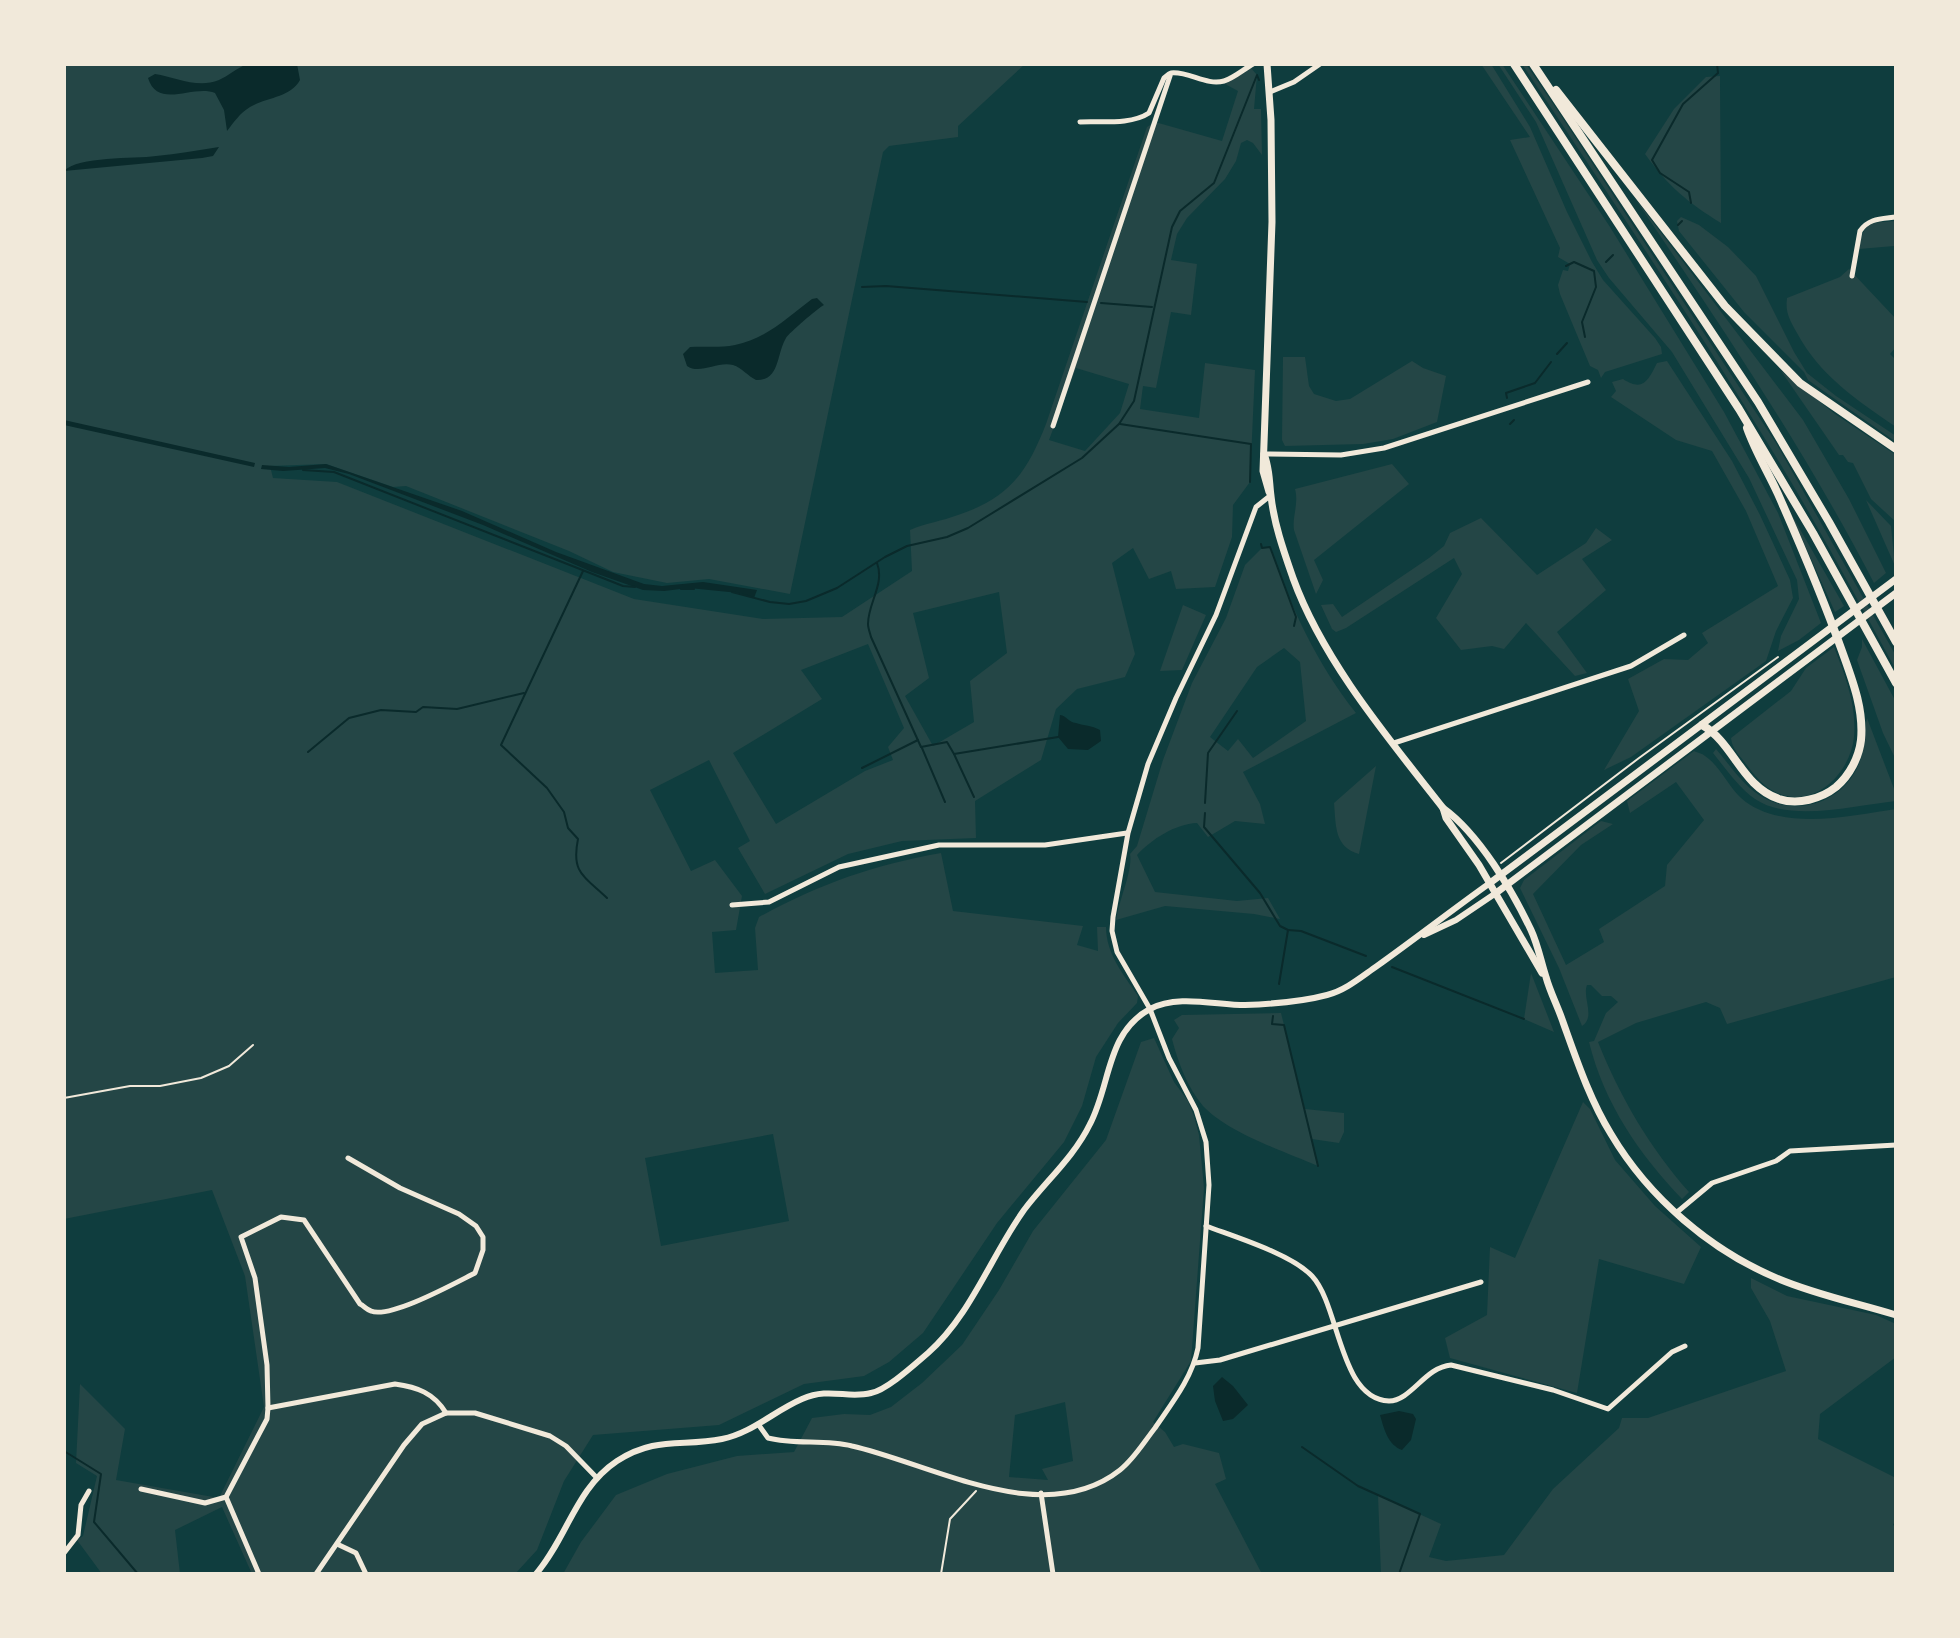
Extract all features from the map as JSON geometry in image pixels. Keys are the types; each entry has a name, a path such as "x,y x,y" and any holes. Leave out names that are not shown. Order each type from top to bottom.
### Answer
{"highway":[{"path":"1514,64 1739,409 1813,533 1896,683"},
{"path":"1534,65 1574,110 1725,306 1800,383 1896,449"},
{"path":"1534,65 1758,402 1896,642"},
{"path":"1702,725 1712,731 1748,778 1762,791 1792,801 1817,798 1841,783 1850,770 1861,739 1854,684 1834,629 1739,409"}],"main road":[{"path":"1267,64 1272,222 1264,454 1270,470 1271,495 1286,557 1313,624 1343,673 1394,743 1443,808 1460,822 1490,859 1506,886 1533,933 1546,979 1585,1081 1610,1133 1637,1172 1676,1213 1723,1249 1777,1279 1896,1315"},
{"path":"1490,883 1896,579"},
{"path":"1496,893 1896,593"},
{"path":"1443,808 1447,820 1490,883 1546,979"}],"street":[{"path":"1080,122 1145,116 1164,78 1171,73 1222,82 1253,64"},
{"path":"1270,92 1294,82 1320,64"},
{"path":"1053,426 1171,73"},
{"path":"1852,276 1860,231 1864,225 1871,220 1896,217"},
{"path":"1264,454 1341,455 1388,448 1588,382"},
{"path":"758,1424 768,1438 849,1445 895,1457 979,1487 1064,1492 1102,1482 1122,1469 1160,1420 1195,1363 1209,1168 1202,1124 1169,1058 1150,1009 1122,963 1112,931 1114,908 1128,833 1158,739 1212,625 1256,507 1271,495"},
{"path":"1394,743 1631,666 1684,635"},
{"path":"732,905 769,902 839,867 926,847 1045,845 1128,833"},
{"path":"536,1574 553,1552 580,1501 597,1478 615,1463 642,1449 671,1442 719,1440 744,1432 799,1400 816,1394 836,1392 862,1395 876,1392 928,1353 975,1291 1025,1209 1078,1146 1101,1098 1114,1048 1124,1030 1150,1009 1168,1003 1266,1004 1330,994 1347,987 1490,883"},
{"path":"1417,937 1442,928 1496,893"},
{"path":"1676,1213 1712,1183 1776,1161 1790,1151 1896,1145"},
{"path":"141,1489 205,1503 226,1497 267,1419 267,1365 255,1278 241,1237 281,1217 304,1220 360,1304 381,1313 405,1306 475,1273 483,1250 483,1237 476,1226 459,1214 400,1188 348,1158"},
{"path":"1206,1226 1306,1271 1319,1286 1357,1383 1370,1396 1393,1401 1399,1399 1441,1366 1451,1365 1553,1390 1609,1409 1672,1352 1685,1346"},
{"path":"1195,1363 1220,1360 1481,1282"},
{"path":"268,1408 395,1384 409,1386 435,1397 446,1413"},
{"path":"316,1574 408,1440 422,1424 446,1413 475,1413 550,1436 566,1446 597,1478"},
{"path":"64,1553 78,1535 81,1505 89,1491"},
{"path":"1041,1493 1053,1574"},
{"path":"226,1497 259,1574"},
{"path":"337,1544 356,1553 366,1574"}],"path":[{"path":"1500,864 1649,750 1784,653"},
{"path":"64,1098 201,1078 229,1066 253,1045"},
{"path":"941,1574 950,1519 979,1487"}],"shaded area":[{"path":"64,64 1025,64 958,126 958,137 889,146 883,152 790,594 709,579 667,583 613,572 569,551 406,486 393,487 326,464 270,466 273,478 337,482 634,599 763,619 842,617 912,571 910,530 976,508 1014,481 1032,456 1046,424 1147,127 1155,122 1222,141 1238,91 1225,84 1251,68 1257,75 1254,109 1261,109 1262,155 1253,143 1247,140 1241,143 1236,161 1225,179 1187,218 1177,234 1171,260 1197,264 1191,315 1171,312 1156,388 1143,386 1140,409 1199,418 1205,363 1255,370 1250,482 1233,505 1232,537 1215,587 1176,589 1171,571 1149,579 1133,548 1112,563 1135,654 1125,677 1077,689 1056,709 1041,760 975,801 976,838 902,841 848,854 765,894 738,848 750,841 709,760 650,790 691,871 715,860 742,896 736,930 712,932 715,973 758,970 755,928 759,917 847,877 892,863 941,853 953,911 1083,926 1077,945 1098,951 1097,927 1106,927 1112,955 1138,996 1137,1003 1118,1023 1096,1057 1082,1106 1064,1142 997,1223 923,1333 889,1362 864,1376 804,1384 719,1425 593,1435 564,1481 537,1550 515,1574 252,1574 222,1507 175,1530 180,1574 102,1574 77,1540 83,1536 97,1476 76,1463 80,1384 125,1429 116,1480 219,1498 264,1407 245,1276 212,1190 64,1219","holes":["1076,368 1129,384 1120,413 1085,451 1049,440","999,592 1007,653 970,681 974,722 933,746 905,696 929,678 913,613","868,644 904,728 888,747 893,760 865,771 776,824 733,753 822,699 801,670","773,1134 789,1221 661,1246 645,1158"]},
{"path":"247,64 297,64 300,80 284,94 246,109 227,131 224,110 215,93 160,93 148,78 155,74 195,83 211,82"},
{"path":"1481,64 1491,64 1530,127 1567,212 1603,280 1655,338 1662,354 1605,372 1601,378 1598,370 1590,366 1558,285 1563,270 1568,271 1570,264 1558,257 1560,248 1510,140 1530,137"},
{"path":"1498,64 1502,64 1610,227 1724,412 1778,513 1821,623 1778,651 1781,636 1799,599 1797,580 1749,478 1672,352 1597,260 1536,122"},
{"path":"1522,64 1526,64 1560,114 1776,443 1896,656 1896,670 1803,502 1740,398"},
{"path":"1720,76 1721,223 1679,193 1645,154 1674,109 1706,77"},
{"path":"219,147 213,156 202,158 64,171 93,160"},
{"path":"1634,197 1803,420 1849,499 1886,573 1874,583 1790,435"},
{"path":"1681,217 1699,225 1728,247 1756,276 1807,373 1896,436 1896,442 1808,380 1804,372 1744,312 1679,231 1677,221"},
{"path":"1896,221 1894,246 1859,249 1863,233 1869,225"},
{"path":"1849,269 1896,319 1896,347 1890,354 1896,360 1896,427 1828,375 1806,348 1789,316 1787,298 1840,277"},
{"path":"817,298 824,305 786,338 773,372 764,379 756,380 733,365 697,369 687,366 683,354 690,347 746,342 767,333"},
{"path":"1283,357 1305,357 1309,386 1314,394 1336,401 1350,399 1412,361 1446,376 1437,422 1393,439 1363,444 1285,446 1282,440"},
{"path":"1667,361 1732,461 1790,580 1793,598 1776,631 1766,661 1631,757 1604,770 1639,711 1628,679 1664,659 1688,660 1708,643 1702,633 1778,586 1746,511 1712,451 1676,440 1611,397 1616,391 1612,382 1623,379 1635,385 1644,383 1657,363"},
{"path":"1781,371 1835,414 1896,455 1896,522 1871,499 1853,463 1839,455"},
{"path":"64,420 255,463 254,467 64,425"},
{"path":"326,464 462,511 556,552 644,584 662,586 703,582 757,590 754,598 739,593 689,588 643,590 349,474 325,468 261,469 262,465 289,467"},
{"path":"1392,464 1409,484 1314,560 1323,580 1316,594 1294,530 1295,489"},
{"path":"1866,500 1891,526 1895,566"},
{"path":"1789,510 1844,606 1835,612"},
{"path":"1481,518 1537,575 1586,543 1596,528 1612,540 1582,559 1606,590 1557,632 1587,673 1575,676 1526,623 1504,649 1492,646 1461,650 1436,618 1462,574 1454,558 1346,628 1336,632 1332,629 1321,605 1333,604 1342,617 1429,558 1444,546 1450,533"},
{"path":"1270,547 1306,634 1329,675 1356,713 1243,772 1260,804 1265,824 1235,821 1208,837 1197,823 1180,826 1164,833 1137,855 1155,892 1237,901 1268,898 1280,919 1165,906 1116,920 1130,868 1130,854 1137,846 1163,760 1192,683 1226,618 1245,565 1262,548","holes":["1284,648 1300,662 1306,721 1253,758 1238,739 1228,751 1210,737 1257,667"]},
{"path":"1183,605 1206,615 1182,670 1160,671"},
{"path":"1862,639 1896,702 1896,760 1857,660"},
{"path":"1834,647 1852,702 1854,737 1851,752 1835,778 1824,788 1797,797 1782,795 1756,776 1733,746 1731,738 1791,691 1806,668"},
{"path":"1060,715 1100,730 1101,741 1088,750 1068,749 1058,737"},
{"path":"1867,718 1896,801 1804,811 1769,806 1743,789 1713,753 1716,749 1747,785 1773,802 1787,806 1815,803 1840,790 1858,766"},
{"path":"1694,751 1710,760 1741,798 1757,809 1775,815 1837,818 1896,809 1896,977 1727,1024 1720,1008 1706,1002 1636,1023 1598,1042 1637,1121 1661,1158 1689,1192 1682,1199 1651,1164 1625,1126 1596,1064 1589,1042 1594,1041 1606,1013 1618,1002 1611,996 1602,996 1587,985 1588,1018 1582,1026 1559,968 1520,888 1524,880 1601,821 1613,824 1581,845 1533,894 1566,965 1604,942 1599,929 1665,886 1667,865 1704,820 1676,782 1630,813 1627,801"},
{"path":"1376,766 1359,854 1341,841 1334,803"},
{"path":"1531,973 1554,1032 1524,1019"},
{"path":"1281,1013 1305,1109 1344,1113 1344,1132 1339,1143 1312,1139 1318,1166 1257,1140 1214,1116 1197,1099 1188,1083 1172,1039 1179,1028 1174,1020 1182,1015"},
{"path":"1154,1038 1174,1082 1188,1101 1199,1135 1204,1188 1191,1361 1153,1422 1165,1432 1174,1447 1183,1444 1219,1453 1226,1479 1215,1484 1262,1574 563,1574 581,1542 616,1495 667,1474 737,1456 794,1452 812,1418 870,1415 891,1407 922,1383 962,1345 1033,1231 1106,1140 1141,1042","holes":["1065,1402 1073,1461 1042,1469 1048,1480 1009,1477 1015,1415"]},
{"path":"1583,1102 1590,1109 1615,1160 1655,1206 1701,1247 1684,1284 1599,1259 1577,1393 1450,1358 1445,1338 1487,1315 1490,1247 1515,1258"},
{"path":"1751,1278 1787,1296 1876,1315 1896,1324 1896,1357 1820,1414 1818,1439 1896,1478 1896,1519 1893,1525 1896,1527 1896,1574 1381,1574 1378,1495 1441,1524 1429,1557 1446,1561 1504,1555 1553,1489 1619,1428 1622,1418 1648,1418 1786,1371 1770,1321 1751,1288"},
{"path":"1222,1377 1248,1405 1233,1419 1223,1421 1213,1386"},
{"path":"1399,1411 1413,1414 1416,1419 1411,1440 1402,1450 1390,1440 1380,1415"}],"waterway":[{"path":"1691,203 1689,192 1660,173 1652,160 1683,104 1718,73 1717,64"},
{"path":"732,592 789,604 806,601 837,588 907,546 947,537 968,528 1082,458 1119,424 1134,401 1172,227 1180,211 1214,183 1257,75 1259,80"},
{"path":"1678,225 1682,221"},
{"path":"1606,262 1613,255"},
{"path":"1566,266 1574,262 1594,271 1596,287 1582,322 1585,337"},
{"path":"862,287 886,286 1087,302"},
{"path":"1101,303 1152,307"},
{"path":"1557,354 1567,343"},
{"path":"1507,398 1506,393 1535,383 1551,362"},
{"path":"1510,424 1514,420"},
{"path":"1120,424 1251,444 1250,482"},
{"path":"303,470 334,472 623,586 635,587"},
{"path":"1261,544 1262,548 1270,547 1296,617 1294,626"},
{"path":"877,563 879,578 869,616 869,629 921,747 947,742 954,754 1058,737"},
{"path":"583,571 501,745 547,788 564,812 568,828 578,839 578,867 607,898"},
{"path":"681,589 694,589"},
{"path":"308,752 349,718 381,710 416,712 423,707 457,709 524,693"},
{"path":"1205,803 1208,753 1237,711"},
{"path":"862,768 918,740"},
{"path":"922,748 945,802"},
{"path":"954,754 974,797"},
{"path":"1205,813 1204,827 1260,893 1280,926 1288,930 1279,984"},
{"path":"1288,930 1301,931 1366,956"},
{"path":"1392,967 1524,1019"},
{"path":"1273,1016 1272,1024 1284,1025 1318,1166"},
{"path":"1302,1447 1358,1486 1420,1514 1399,1574"},
{"path":"64,1451 101,1474 94,1522 138,1574"}]}
